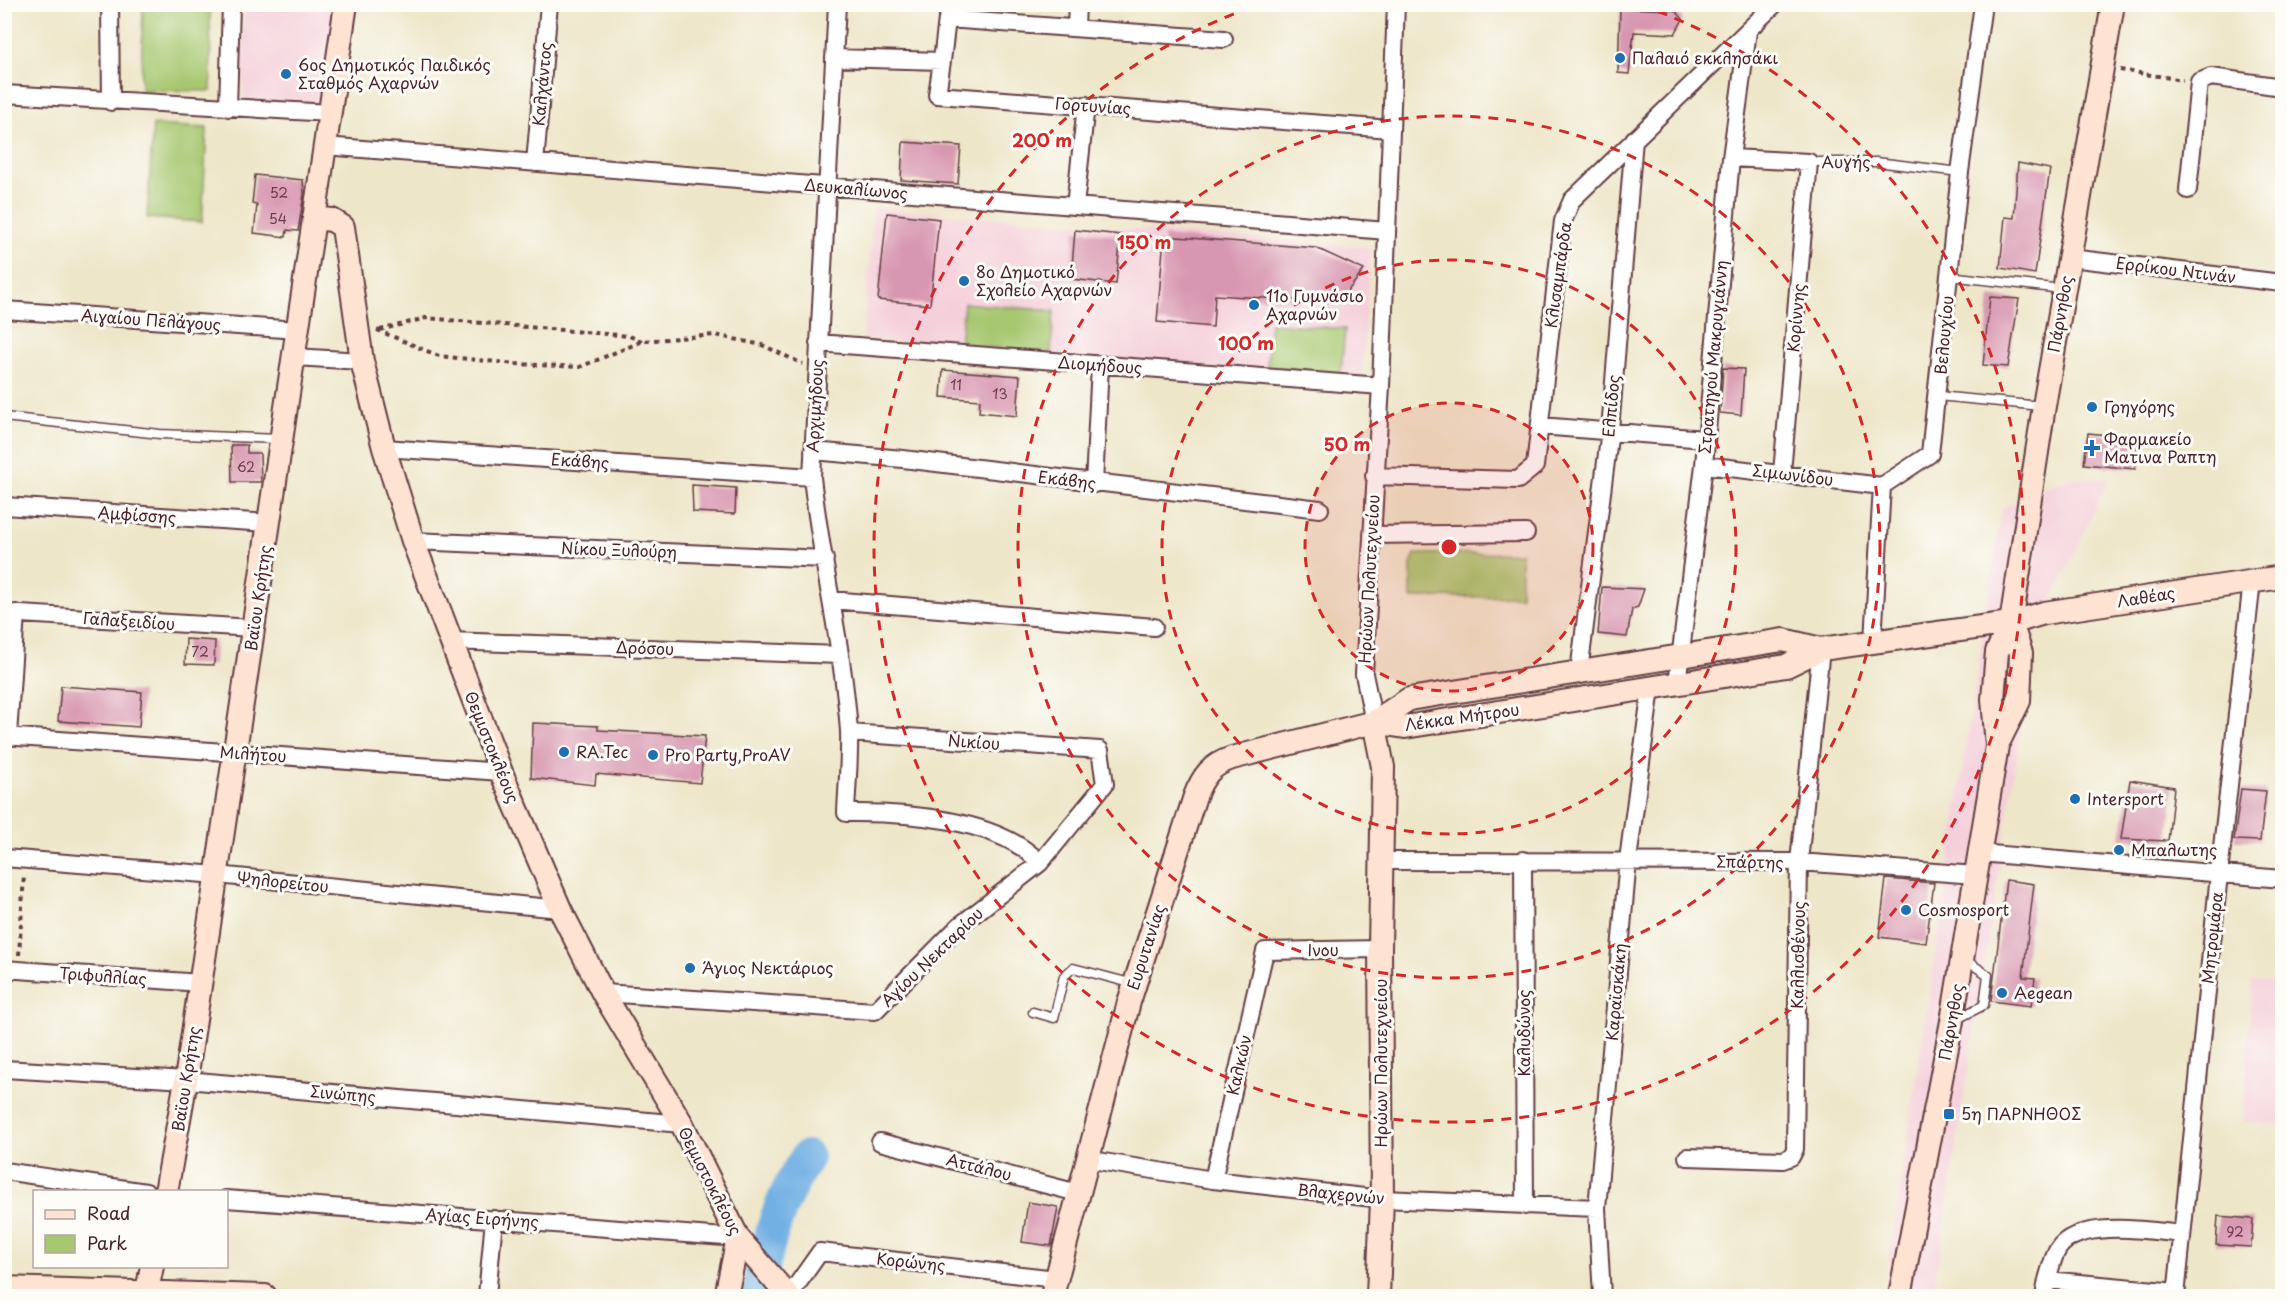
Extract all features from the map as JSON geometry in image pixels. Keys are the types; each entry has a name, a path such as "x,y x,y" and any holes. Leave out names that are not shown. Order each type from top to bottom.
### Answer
{"street":[{"path":"110,4 111,102"},
{"path":"228,108 231,4"},
{"name":"Βαϊου Κρήτης","path":"166,1190 201,983 346,4"},
{"name":"Καλχάντος","path":"535,163 549,4"},
{"name":"Αρχιμήδους","path":"837,4 812,477 816,518 840,655 849,733 846,813 903,815 956,822 1009,842 1032,854 1040,863"},
{"path":"1076,27 1077,4"},
{"name":"Ηρώων Πολυτεχνείου","path":"1378,1296 1382,1199 1380,949 1383,767 1364,674 1381,386 1396,4"},
{"name":"Κλισαμπάρδα","path":"1374,476 1518,480 1535,466 1563,221 1572,200 1775,4"},
{"name":"Βελουχίου","path":"1882,486 1930,454 1938,396 1960,172 1983,4"},
{"name":"Πάρνηθος","path":"1900,1296 1952,1021 1997,746 1993,699 1997,652 2012,623 2044,406 2114,4"},
{"path":"834,58 942,61 947,19 1224,39"},
{"name":"Στρατηγού Μακρυγιάννη","path":"1677,684 1704,465 1731,158 1748,31"},
{"name":"Γορτυνίας","path":"942,61 938,95 1390,129"},
{"path":"2188,190 2199,82 2211,78 2283,87"},
{"path":"4,94 330,113"},
{"path":"1075,206 1086,105"},
{"name":"Ελπίδος","path":"1579,672 1610,430 1634,139"},
{"name":"Δευκαλίωνος","path":"325,146 1387,231"},
{"name":"Αυγής","path":"1731,158 1809,162"},
{"name":"Κορίννης","path":"1782,473 1809,162"},
{"name":"Θεμιστοκλέους","path":"314,218 332,220 343,227 369,330 362,361 384,448 412,541 501,772 560,909 603,993 682,1124 738,1238 785,1291"},
{"name":"Ερρίκου Ντινάν","path":"2070,258 2283,283"},
{"name":"Αιγαίου Πελάγους","path":"4,310 298,330"},
{"name":"Διομήδους","path":"818,343 1381,386"},
{"path":"294,357 362,361"},
{"path":"1094,484 1100,365"},
{"path":"1539,426 1705,439"},
{"name":"Εκάβης","path":"384,448 812,477"},
{"name":"Εκάβης","path":"813,451 903,459 1094,484 1320,509"},
{"name":"Σιμωνίδου","path":"1704,465 1882,486"},
{"path":"1873,640 1882,486"},
{"name":"Αμφίσσης","path":"4,506 269,523"},
{"path":"1372,535 1526,533"},
{"name":"Νίκου Ξυλούρη","path":"412,541 825,559"},
{"name":"Λαθέας","path":"2012,623 2044,614 2283,577"},
{"name":"Μητρομάρα","path":"2176,1294 2219,874 2253,581"},
{"path":"831,600 1154,627"},
{"path":"6,736 10,613"},
{"name":"Γαλαξειδίου","path":"10,613 254,628"},
{"name":"Λέκκα Μήτρου","path":"1374,722 1405,727 1786,666 1821,648 2012,623"},
{"name":"Λέκκα Μήτρου","path":"1374,722 1409,699 1783,640 1821,648"},
{"name":"Δρόσου","path":"449,641 840,655"},
{"name":"Καλλισθένους","path":"1687,1157 1783,1160 1791,1157 1795,1149 1799,862 1821,648"},
{"name":"Καραϊσκάκη","path":"1602,1296 1597,1208 1628,860 1652,688"},
{"name":"Ευρυτανίας","path":"1054,1288 1086,1159 1134,984 1195,796 1206,774 1222,761 1374,722"},
{"name":"Νικίου","path":"849,733 1100,750"},
{"name":"Μιλήτου","path":"6,736 501,772"},
{"name":"Αγίου Νεκταρίου","path":"603,993 875,1011 959,926 1040,863 1105,784 1100,750"},
{"path":"1979,853 2283,879"},
{"name":"Ψηλορείτου","path":"4,858 217,875 560,909"},
{"name":"Καλυδώνος","path":"1523,860 1525,1206"},
{"name":"Σπάρτης","path":"1382,861 1799,862 1976,875"},
{"name":"Ινου","path":"1265,951 1380,949"},
{"name":"Καλκών","path":"1212,1180 1265,951"},
{"name":"Τριφυλλίας","path":"11,970 201,983"},
{"name":"Σινώπης","path":"4,1069 186,1080 682,1124"},
{"name":"Αττάλου","path":"880,1142 1078,1193"},
{"name":"Βλαχερνών","path":"1086,1159 1212,1180 1382,1199 1597,1208"},
{"path":"4,1171 139,1190"},
{"name":"Αγίας Ειρήνης","path":"228,1199 738,1238"},
{"path":"488,1296 495,1219"},
{"path":"2044,1296 2046,1280 2058,1248 2073,1236 2126,1228 2182,1234"},
{"path":"726,1296 738,1238"},
{"name":"Κορώνης","path":"785,1291 820,1252 1054,1288"},
{"path":"146,1294 152,1268"},
{"path":"2046,1280 2176,1294"},
{"path":"4,1288 265,1296"}],"lane":[{"name":"Αυγής","path":"1809,162 1876,162 1960,172"},
{"path":"1949,276 2064,289"},
{"path":"1938,396 2044,406"},
{"path":"4,417 160,434 282,439"},
{"path":"1033,1012 1054,1018 1064,976 1073,969 1134,984"}],"path":[{"path":"2104,68 2199,82"},
{"path":"369,330 426,318 629,336 644,341"},
{"path":"369,330 438,356 569,366 580,366 644,341 715,335 762,345 805,365 818,366"},
{"path":"11,970 25,860"}],"shaded area":[{"name":"6ος Δημοτικός Παιδικός Σταθμός Αχαρνών","path":"245,5 338,5 325,107 243,101 242,52"},
{"path":"874,208 1371,248 1361,380 863,339"},
{"path":"2069,478 2109,479 2035,637 1933,1296 1884,1296 2002,507"},
{"path":"2252,980 2282,983 2282,1125 2244,1122"}],"green space":[{"path":"143,5 210,5 211,91 141,90"},
{"path":"153,125 207,128 202,222 147,218"},
{"path":"964,303 1054,311 1051,352 960,345"},
{"path":"1270,323 1345,329 1341,373 1267,367"},
{"path":"1521,553 1521,596 1411,598 1411,564 1415,554"}],"building":[{"path":"1620,8 1675,10 1683,19 1675,34 1634,32 1629,74 1618,73"},
{"path":"903,142 961,146 958,184 901,180"},
{"path":"2018,163 2050,169 2035,274 2000,268 2005,217 2014,218"},
{"path":"255,175 303,180 304,194 298,231 287,230 286,237 254,233 257,205 252,204"},
{"path":"887,213 939,219 930,305 878,300"},
{"path":"1075,230 1121,235 1116,284 1071,279"},
{"path":"1164,236 1316,248 1364,270 1347,292 1328,302 1215,295 1213,327 1157,322"},
{"path":"1990,297 2019,299 2008,367 1983,365"},
{"path":"1723,368 1744,369 1741,415 1720,413"},
{"path":"943,370 1020,376 1017,416 979,412 980,400 941,397"},
{"path":"2088,433 2138,438 2135,469 2084,464"},
{"path":"231,445 247,445 247,453 260,453 261,482 232,482"},
{"path":"692,485 736,488 735,514 693,512"},
{"path":"1602,587 1644,589 1638,607 1632,609 1627,637 1598,634"},
{"path":"186,639 215,641 214,665 185,664"},
{"path":"61,686 142,692 139,727 58,721"},
{"path":"533,723 598,726 598,730 705,736 700,783 596,774 595,785 531,778"},
{"path":"2130,780 2174,787 2168,841 2121,839"},
{"path":"2241,789 2266,791 2260,841 2234,840"},
{"name":"Cosmosport","path":"1886,879 1934,883 1926,943 1879,937"},
{"path":"2006,880 2034,884 2023,977 2035,978 2031,1006 1991,1001"},
{"path":"1028,1202 1058,1207 1051,1246 1022,1242"},
{"path":"2218,1216 2253,1219 2251,1247 2216,1245"}],"waterway":[{"path":"759,1296 761,1277 774,1224 788,1190 807,1157"}],"place":[{"name":"Παλαιό εκκλησάκι","path":"1620,58"},
{"name":"6ος Δημοτικός Παιδικός Σταθμός Αχαρνών","path":"286,74"},
{"name":"8ο Δημοτικό Σχολείο Αχαρνών","path":"964,281"},
{"name":"11ο Γυμνάσιο Αχαρνών","path":"1254,305"},
{"name":"Γρηγόρης","path":"2092,407"},
{"name":"Φαρμακείο Ματινα Ραπτη","path":"2092,448"},
{"name":"RA.Tec","path":"564,752"},
{"name":"Pro Party,ProAV","path":"653,755"},
{"name":"Intersport","path":"2075,799"},
{"name":"Μπαλωτης","path":"2119,850"},
{"name":"Cosmosport","path":"1906,910"},
{"name":"Άγιος Νεκτάριος","path":"690,968"},
{"name":"Aegean","path":"2002,993"},
{"name":"5η ΠΑΡΝΗΘΟΣ","path":"1949,1114"}]}
